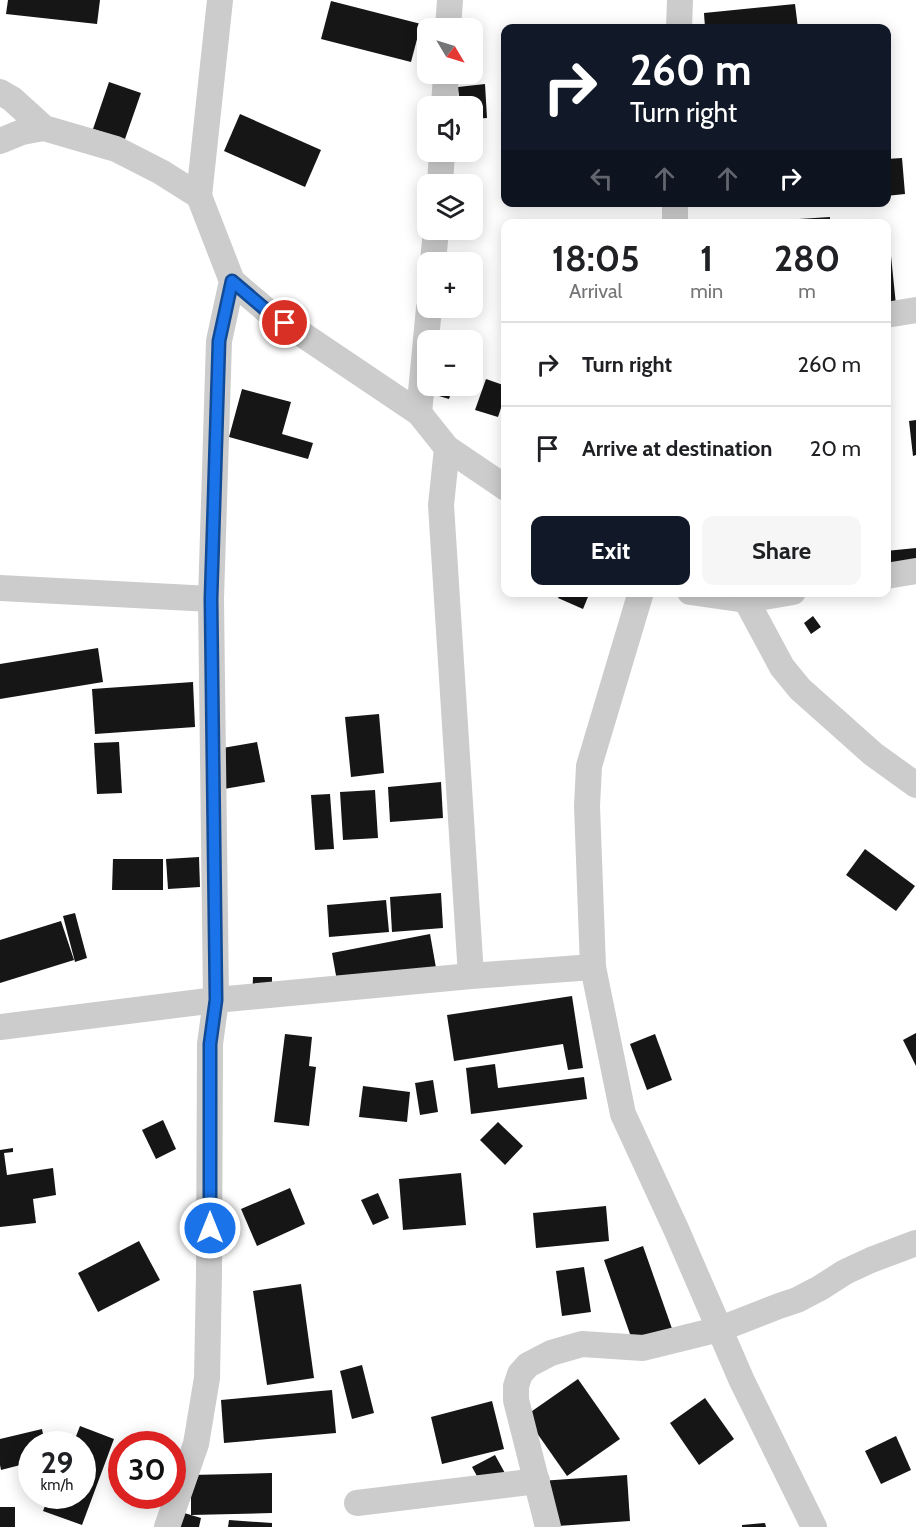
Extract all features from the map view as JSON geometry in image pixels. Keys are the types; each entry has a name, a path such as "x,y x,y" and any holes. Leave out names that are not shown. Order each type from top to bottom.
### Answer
{"street":[{"path":"220,0 199,196 232,281 266,310 419,413 447,448 501,485"},
{"path":"449,18 450,0"},
{"path":"679,24 680,0"},
{"path":"0,92 12,99 44,128 116,149 161,172 199,196"},
{"path":"0,141 22,132 44,128"},
{"path":"167,1527 196,1444 207,1378 210,1044 216,1000 211,599 219,341 232,281"},
{"path":"891,314 916,310"},
{"path":"419,413 428,318"},
{"path":"447,448 441,505 471,976"},
{"path":"891,575 916,571"},
{"path":"0,588 211,599"},
{"path":"640,597 589,766 587,806 594,967 623,1114 742,1381 814,1527"},
{"path":"725,597 746,600 764,597"},
{"path":"746,600 782,667 800,689 873,754 916,785"},
{"path":"0,1027 216,1000 594,967"},
{"path":"548,1527 516,1400 516,1386 520,1374 528,1365 551,1353 582,1344 644,1348 720,1329 797,1300 845,1272 916,1243"},
{"path":"357,1503 537,1481"}],"building":[{"path":"8,0 100,0 97,24 6,14"},
{"path":"331,1 417,23 417,39 411,62 321,39"},
{"path":"795,4 798,24 705,24 704,13"},
{"path":"109,82 141,93 125,139 93,129"},
{"path":"485,84 487,118 483,118 483,96 459,96 458,87"},
{"path":"240,114 321,150 305,187 224,151"},
{"path":"902,158 905,194 891,195 891,159"},
{"path":"830,217 830,219 799,219"},
{"path":"891,256 897,315 891,316"},
{"path":"486,379 501,384 501,408 498,417 475,410 480,396 483,396"},
{"path":"242,389 291,402 282,434 313,443 308,459 229,437"},
{"path":"916,420 916,455 913,456 909,421"},
{"path":"916,548 916,568 891,570 891,550"},
{"path":"558,597 588,597 583,609"},
{"path":"813,616 821,627 811,634 804,623"},
{"path":"98,648 103,682 0,699 0,664"},
{"path":"193,682 195,727 95,734 92,689"},
{"path":"379,714 384,773 351,777 345,717"},
{"path":"119,742 122,793 97,794 94,743"},
{"path":"257,742 265,782 218,790 211,750"},
{"path":"441,782 443,818 390,822 388,787"},
{"path":"375,790 378,838 343,840 340,792"},
{"path":"330,794 334,849 315,850 311,795"},
{"path":"865,849 915,886 896,911 846,875"},
{"path":"199,857 200,887 168,889 166,859"},
{"path":"113,859 163,859 163,890 112,890"},
{"path":"441,893 443,928 392,932 390,897"},
{"path":"386,900 389,932 329,937 327,905"},
{"path":"75,913 87,958 75,962 63,916"},
{"path":"61,921 74,960 0,983 0,940"},
{"path":"430,934 438,979 340,998 332,953"},
{"path":"253,977 272,977 272,999 252,999"},
{"path":"572,996 583,1068 568,1070 563,1044 454,1061 447,1015"},
{"path":"916,1033 916,1066 903,1040"},
{"path":"285,1034 312,1037 309,1066 316,1067 309,1126 274,1122"},
{"path":"655,1034 672,1080 647,1090 630,1044"},
{"path":"495,1064 498,1088 584,1077 587,1099 471,1114 466,1068"},
{"path":"433,1080 438,1112 420,1115 415,1083"},
{"path":"363,1086 410,1092 407,1122 359,1117"},
{"path":"163,1120 176,1149 156,1159 142,1130"},
{"path":"498,1122 523,1146 505,1165 480,1140"},
{"path":"13,1148 13,1152 4,1153 7,1175 53,1168 56,1195 33,1199 36,1223 0,1227 0,1150"},
{"path":"461,1173 466,1225 403,1230 399,1179"},
{"path":"290,1188 305,1224 257,1246 241,1209"},
{"path":"378,1193 389,1218 373,1225 361,1200"},
{"path":"606,1206 609,1241 536,1248 533,1213"},
{"path":"139,1241 160,1280 98,1312 78,1273"},
{"path":"643,1246 676,1340 637,1354 604,1260"},
{"path":"584,1267 591,1312 562,1316 556,1271"},
{"path":"301,1284 314,1378 267,1385 253,1291"},
{"path":"362,1365 374,1413 352,1419 340,1371"},
{"path":"578,1379 620,1439 567,1476 525,1416"},
{"path":"332,1390 336,1433 224,1443 221,1400"},
{"path":"705,1398 734,1439 699,1465 670,1423"},
{"path":"492,1401 504,1449 442,1464 431,1417"},
{"path":"80,1426 93,1431 78,1431"},
{"path":"96,1432 108,1437 108,1455 96,1487"},
{"path":"18,1435 18,1466 1,1470 0,1439"},
{"path":"896,1436 911,1470 881,1484 865,1451"},
{"path":"495,1455 506,1475 483,1487 472,1467"},
{"path":"272,1473 272,1513 191,1515 191,1475"},
{"path":"627,1475 630,1521 543,1527 540,1481"},
{"path":"0,1507 15,1507 15,1527 0,1527"},
{"path":"44,1509 88,1509 82,1525 43,1511"},
{"path":"181,1512 201,1518 199,1527 176,1527"},
{"path":"229,1520 272,1523 272,1527 228,1527"},
{"path":"765,1523 766,1527 742,1527 742,1525"}],"route":[{"path":"210,1228 210,1044 216,1000 211,599 219,341 232,281 285,323"}]}
